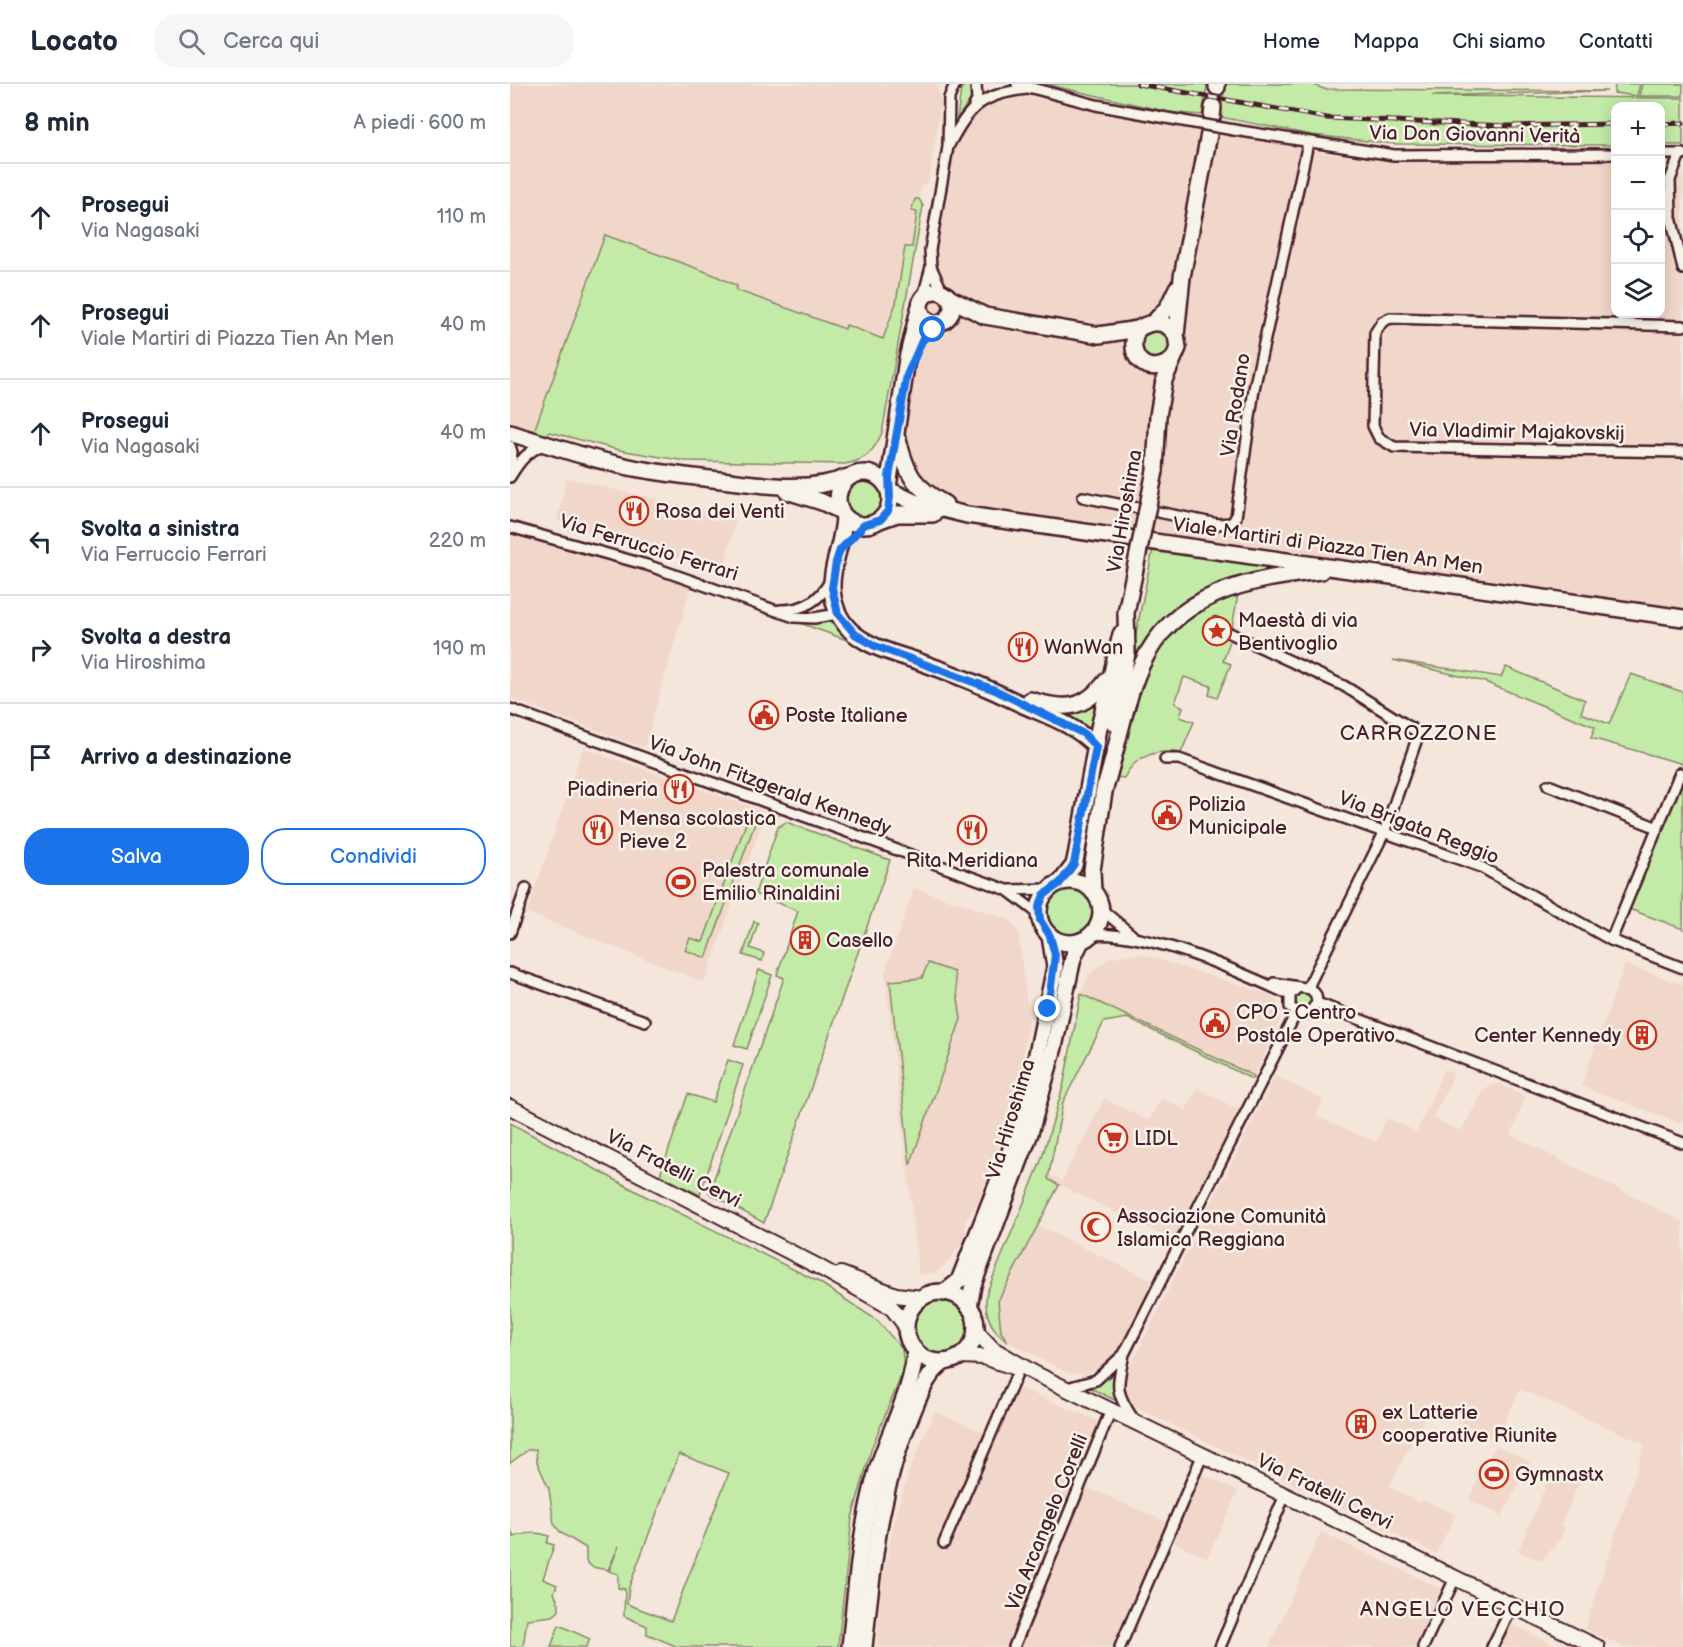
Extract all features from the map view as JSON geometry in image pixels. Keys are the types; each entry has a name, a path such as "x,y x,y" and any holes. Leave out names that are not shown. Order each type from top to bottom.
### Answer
{"main road":[{"name":"Via Hiroshima","path":"944,1293 959,1281 1011,1149 1031,1083 1055,967 1050,936 1042,926 1039,914 1041,901 1074,864 1096,747 1155,471 1158,416 1164,380 1178,348 1176,335 1182,277 1209,134"},
{"name":"Via Hiroshima","path":"1099,335 1138,329 1154,322 1168,307 1182,277"},
{"path":"880,520 890,504 888,489 907,375 907,359 921,303 932,291 946,296 952,309 922,341 907,375"},
{"name":"Via Hiroshima","path":"946,296 985,316"},
{"path":"921,303 924,319 943,321"},
{"name":"Via Hiroshima","path":"943,321 985,316 1099,335 1126,348 1141,361"},
{"path":"1154,322 1167,325 1176,335"},
{"name":"Via Hiroshima","path":"1138,329 1133,342 1153,381 1158,416"},
{"path":"1141,361 1160,367 1172,360"},
{"path":"510,433 637,469 770,486 830,485 866,472 883,460 896,431"},
{"path":"896,431 903,461 912,479 930,496 967,515"},
{"name":"Viale Martiri di Piazza Tien An Men","path":"866,472 876,475 888,489 905,500 967,515 1683,618"},
{"path":"848,477 839,489 838,504 842,514 840,550 832,577 833,597 838,614 855,634 875,646 995,690 1038,703 1069,707 1090,698 1111,676"},
{"path":"770,486 822,502 854,523 864,525"},
{"name":"Viale Martiri di Piazza Tien An Men","path":"864,525 910,513 967,515"},
{"path":"840,550 864,525"},
{"path":"1103,794 1137,676 1147,654 1170,625 1205,599 1224,589 1288,574 1345,568"},
{"name":"Via Hiroshima","path":"969,1307 976,1277 1030,1133 1054,1047 1073,958 1100,918 1101,909 1093,892 1092,870 1127,653 1126,613"},
{"path":"995,690 1084,734 1096,747"},
{"path":"1054,886 1078,882 1093,892"},
{"path":"1050,936 1065,943 1086,938"},
{"name":"Via Fratelli Cervi","path":"510,1107 819,1267 892,1308 905,1325 915,1350"},
{"name":"Via Fratelli Cervi","path":"819,1267 896,1295 922,1298 944,1293"},
{"path":"944,1293 962,1300 969,1307 975,1330 973,1340 961,1356"},
{"path":"905,1325 913,1305 922,1298"},
{"name":"Via Fratelli Cervi","path":"975,1330 993,1348 1034,1373 1597,1647"},
{"path":"915,1350 925,1358 944,1362"},
{"path":"850,1647 863,1526 875,1476 913,1372 915,1350"},
{"name":"Via Fratelli Cervi","path":"944,1362 961,1356 983,1357 1034,1373"},
{"path":"864,1647 877,1527 887,1480 901,1438 928,1378 944,1362"}],"street":[{"path":"945,84 950,98"},
{"path":"921,303 931,267 930,250 948,147 950,98 955,84"},
{"path":"948,147 974,106 978,94 976,84"},
{"name":"Via Don Giovanni Verità","path":"1017,84 1096,105 1183,122 1394,155 1611,154"},
{"path":"974,106 998,94 1031,89"},
{"name":"Via Rodano","path":"1083,497 1218,525 1232,523 1236,517 1254,389 1272,298 1308,143"},
{"path":"1665,154 1681,154 1670,180 1671,221"},
{"path":"1665,209 1681,248 1683,269"},
{"path":"931,267 946,296"},
{"name":"Via Vladimir Majakovskij","path":"1683,326 1390,318 1382,322 1375,333 1373,422 1379,438 1394,447 1683,452"},
{"path":"510,475 520,460 531,450 545,444"},
{"path":"510,446 510,475"},
{"name":"Via Ferruccio Ferrari","path":"510,527 647,565 797,617 838,614"},
{"name":"Via Ferruccio Ferrari","path":"775,610 804,607 817,600 832,577"},
{"path":"1086,938 1110,933 1134,936 1293,992 1308,987 1384,833 1419,733 1344,686 1220,628 1215,623"},
{"name":"Via John Fitzgerald Kennedy","path":"510,709 515,714 1007,890 1029,892 1054,886"},
{"name":"Via Brigata Reggio","path":"1165,759 1179,759 1481,867 1611,940 1683,968"},
{"path":"1611,940 1680,773"},
{"path":"1548,784 1658,828"},
{"path":"510,933 526,888"},
{"name":"Via John Fitzgerald Kennedy","path":"1007,890 1039,914"},
{"path":"1101,909 1134,936"},
{"path":"510,972 645,1021"},
{"path":"1296,1013 1309,1013 1317,1003 1316,995 1308,987"},
{"path":"1293,992 1289,1003 1296,1013"},
{"path":"1317,1003 1683,1143"},
{"path":"1136,1422 1119,1400 1119,1380 1124,1354 1296,1013"},
{"path":"1067,1388 1096,1380 1124,1354"},
{"path":"944,1543 1019,1369"},
{"name":"Via Arcangelo Corelli","path":"1014,1647 1111,1410"},
{"path":"1120,1647 1203,1454"},
{"path":"1220,1647 1285,1495"},
{"path":"1423,1647 1455,1578"},
{"path":"1492,1647 1512,1607"}],"shaded area":[{"path":"510,84 936,84 941,101 929,181 921,186 919,199 923,206 882,433 867,456 858,462 845,464 686,461 619,450 550,432 545,435 510,423"},
{"path":"1018,93 1122,116 1285,143 1328,154 1611,158 1611,318 1665,318 1665,158 1683,158 1683,610 971,506 931,492 910,469 904,450 903,434 957,139 965,123 986,102"},
{"path":"567,478 736,519 723,572 557,521"},
{"path":"510,533 653,570 691,585 644,748 510,698"},
{"path":"583,748 766,812 704,982 527,913"},
{"path":"914,888 1011,920 1018,932 1029,1020 1017,1088 980,1200 966,1220 965,1240 943,1267 936,1272 919,1275 885,973"},
{"path":"1131,954 1144,955 1268,994 1277,1001 1281,1012 1280,1021 1254,1076 1081,994 1088,976 1097,967 1109,958"},
{"name":"Center Kennedy","path":"1625,964 1683,985 1683,1124 1581,1086"},
{"path":"1444,1069 1454,1074 1433,1118 1461,1131 1483,1092 1490,1086 1499,1084 1526,1096 1511,1135 1683,1222 1683,1647 1624,1647 1585,1629 1645,1444 1520,1389 1496,1440 1430,1407 1389,1487 1420,1503 1423,1500 1456,1515 1436,1554 1132,1405 1127,1397 1125,1381 1128,1371 1275,1076 1323,1100 1316,1116 1376,1142 1387,1118 1417,1132"},
{"path":"1197,1088 1239,1110 1173,1240 1048,1179 1049,1174 1062,1181 1104,1099 1149,1121 1161,1098 1186,1110"},
{"path":"1037,1225 1152,1281 1118,1350 1105,1365 1087,1374 1068,1373 1008,1342 1001,1332 998,1301"},
{"path":"1013,1385 1105,1424 1081,1485 1172,1524 1196,1471 1238,1491 1207,1558 1167,1539 1120,1647 876,1647 882,1580 897,1510 909,1471 935,1412 991,1435"},
{"path":"1496,1445 1530,1462 1502,1516 1469,1499"},
{"path":"1581,1477 1561,1525 1565,1527 1559,1542 1541,1561 1518,1551 1547,1483"},
{"path":"1321,1532 1442,1589 1416,1647 1269,1647"},
{"path":"1505,1621 1558,1647 1493,1647"}],"green space":[{"path":"966,84 972,86 972,97 957,119 961,89"},
{"path":"1045,84 1207,85 1202,115 1169,112"},
{"path":"1225,84 1311,84 1324,89 1607,91 1432,96 1683,98 1683,145 1665,145 1665,102 1611,102 1611,145 1395,144 1312,135 1220,117"},
{"path":"1615,84 1640,84 1637,96 1614,93"},
{"path":"1642,84 1683,84 1683,96 1639,96"},
{"path":"915,199 919,199 923,206 882,433 876,445 863,458 845,464 686,461 619,450 550,432 545,435 534,431 605,235 712,274 737,286 736,290 845,329 846,325 883,339 896,303 905,247 912,247 917,212 911,211"},
{"path":"1155,330 1161,331 1169,339 1169,351 1161,359 1155,360 1149,359 1141,351 1140,345 1141,339 1149,331"},
{"path":"865,482 878,487 883,500 878,513 865,518 852,513 847,500 852,487"},
{"path":"1153,549 1307,568 1189,603 1126,683"},
{"path":"1239,589 1229,644 1223,661 1231,664 1217,698 1209,695 1211,686 1184,677 1175,703 1183,707 1180,717 1194,722 1181,753 1164,752 1148,755 1134,764 1124,778 1115,777 1140,684 1162,641 1178,623 1197,608"},
{"path":"831,621 855,643 800,623"},
{"path":"1393,660 1501,677 1506,667 1585,700 1581,713 1609,724 1631,674 1683,692 1683,764 1591,738 1595,727 1485,682"},
{"path":"1102,697 1094,740 1062,714 1084,710"},
{"path":"1683,781 1683,929 1629,909"},
{"path":"750,812 758,815 706,958 685,950 690,938 703,942"},
{"path":"786,822 890,860 764,1223 709,1193 784,978 777,975 798,911 755,894 778,827"},
{"path":"1069,889 1085,896 1092,912 1085,928 1069,935 1053,928 1046,912 1053,896"},
{"path":"754,921 758,923 750,948 764,953 762,961 743,955"},
{"path":"928,963 954,972 961,1019 910,1165 890,981 922,978"},
{"path":"759,970 772,975 747,1049 734,1045"},
{"path":"1299,992 1307,992 1312,997 1310,1008 1299,1010 1294,1005 1294,997"},
{"path":"1081,994 1254,1076 1252,1079 1127,1018 1104,1022 1063,1102 1048,1179 1059,1185 998,1301 1001,1332 1008,1342 993,1327 987,1314 987,1292 1041,1161 1063,1087"},
{"path":"728,1060 743,1065 700,1195 660,1175 688,1094 713,1102"},
{"path":"510,1123 645,1196 819,1282 878,1321 902,1349 904,1369 872,1447 852,1518 838,1647 678,1647 647,1634 647,1626 624,1616 625,1589 618,1588 618,1574 609,1571 619,1546 608,1570 592,1567 586,1561 586,1548 561,1533 554,1524 549,1489 537,1462 536,1449 528,1450 510,1463","holes":["679,1454 729,1473 671,1621 627,1604 629,1587"]},
{"path":"940,1301 950,1303 959,1309 965,1318 967,1328 965,1338 959,1347 950,1353 940,1355 930,1353 921,1347 915,1338 913,1328 915,1318 921,1309 930,1303"},
{"path":"1124,1354 1123,1404 1082,1384 1096,1380"},
{"path":"510,1528 514,1537 539,1533 549,1536 547,1543 554,1545 543,1579 557,1585 554,1593 559,1604 559,1611 553,1616 527,1619 523,1647 510,1647"},
{"path":"559,1625 590,1639 586,1647 551,1647"}],"railway":[{"path":"1138,84 1327,118 1507,126 1611,124"},
{"path":"1665,124 1683,123"}],"place":[{"name":"Rosa dei Venti","path":"634,511"},
{"name":"Maestà di via Bentivoglio","path":"1217,631"},
{"name":"WanWan","path":"1023,647"},
{"name":"Poste Italiane","path":"764,715"},
{"name":"Piadineria","path":"679,789"},
{"name":"Polizia Municipale","path":"1167,815"},
{"name":"Mensa scolastica Pieve 2","path":"598,830"},
{"name":"Rita Meridiana","path":"972,830"},
{"name":"Palestra comunale Emilio Rinaldini","path":"681,882"},
{"name":"Casello","path":"805,940"},
{"name":"CPO - Centro Postale Operativo","path":"1215,1023"},
{"name":"Center Kennedy","path":"1642,1035"},
{"name":"LIDL","path":"1113,1138"},
{"name":"Associazione Comunità Islamica Reggiana","path":"1096,1227"},
{"name":"ex Latterie cooperative Riunite","path":"1361,1424"},
{"name":"Gymnastx","path":"1494,1474"}],"district":[{"name":"CARROZZONE","path":"1419,733"},
{"name":"ANGELO VECCHIO","path":"1463,1609"}],"route":[{"path":"933,330 922,341 907,375 889,477 888,511 880,520 864,525 840,550 832,577 833,597 838,614 849,629 875,646 995,690 1084,734 1096,747 1074,864 1060,883 1044,895 1039,907 1040,920 1050,936 1056,962 1048,1009"}]}
